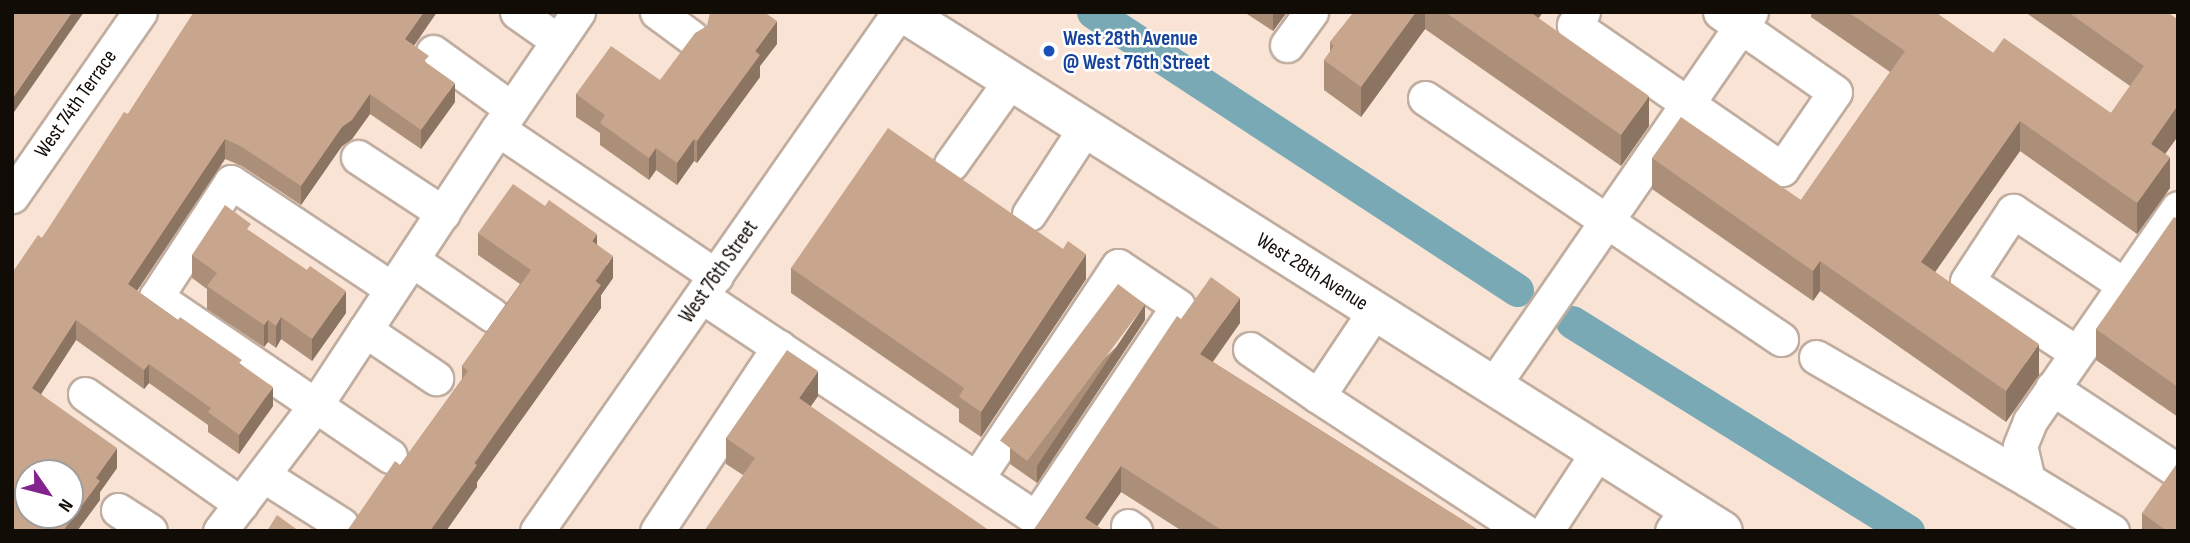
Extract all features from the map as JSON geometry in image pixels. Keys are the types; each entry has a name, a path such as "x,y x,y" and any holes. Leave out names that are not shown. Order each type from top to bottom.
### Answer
{"main road":[{"name":"West 28th Avenue","path":"900,12 1597,453 1679,520 1723,531"}],"street":[{"name":"West 74th Terrace","path":"12,196 140,12"},
{"path":"517,12 558,41"},
{"path":"220,531 317,403 578,12"},
{"path":"657,12 691,37"},
{"name":"West 76th Street","path":"537,531 900,12"},
{"path":"1287,45 1311,12"},
{"path":"1492,387 1688,104 1737,17 1835,92 1782,169 1688,104 1574,25 1583,12"},
{"path":"433,52 505,119 710,286 779,347 1036,518 1178,306 1118,266 977,478"},
{"path":"951,164 1010,81"},
{"path":"1425,98 1781,340"},
{"path":"1029,214 1085,128"},
{"path":"358,157 443,213"},
{"path":"390,456 317,403 156,297 231,182 393,289"},
{"path":"2028,480 2020,446 2030,421 2178,208"},
{"path":"2077,353 1967,281 2013,211 2124,285"},
{"path":"412,260 492,315"},
{"path":"1318,396 1374,312"},
{"path":"365,330 436,378"},
{"path":"657,531 779,347"},
{"path":"1250,349 1524,531"},
{"path":"1816,356 2112,531"},
{"path":"2052,388 2172,467"},
{"path":"85,394 241,504"},
{"path":"1546,531 1597,453"},
{"path":"263,475 342,525"},
{"path":"118,510 150,531"}],"building":[{"path":"12,12 72,12 12,99"},
{"path":"194,12 424,12 405,39 429,56 424,61 455,83 421,130 370,94 352,120 342,127 301,186 242,147 225,139 128,284 178,320 180,317 242,360 239,363 273,387 239,435 208,412 211,408 149,364 144,370 76,320 32,388 117,448 96,478 100,481 84,503 84,459 14,459 14,529 64,529 12,531 12,273 38,235 42,238 124,112 128,114"},
{"path":"710,12 764,12 777,21 755,51 760,55 697,141 694,139 677,163 656,148 649,158 600,123 605,115 576,94 611,46 660,80 695,33 707,26"},
{"path":"1354,12 1416,12 1361,87 1324,60 1334,46 1330,42"},
{"path":"1445,12 1530,12 1649,96 1621,135"},
{"path":"1848,12 1935,12 1993,53 2004,38 2111,113 2144,66 2068,12 2167,12 2178,20 2178,105 2151,144 2170,157 2137,203 2020,121 1921,262 2039,344 2006,391 1820,261 1813,271 1652,158 1681,117 1801,200 1905,51"},
{"path":"888,128 1063,249 1068,241 1086,254 981,412 959,397 964,388 791,268"},
{"path":"513,184 545,206 549,200 597,234 592,241 613,256 595,281 601,285 474,463 477,465 430,531 347,531 395,461 400,465 468,371 462,366 531,270 478,233"},
{"path":"225,205 251,224 247,229 307,270 310,266 346,291 312,339 281,317 276,326 268,320 264,325 207,286 217,273 192,255"},
{"path":"2174,217 2178,219 2178,387 2096,329"},
{"path":"1211,277 1240,298 1200,354 1480,531 1223,531 1121,466 1085,518 1105,531 1033,531 1177,316 1181,319"},
{"path":"1118,284 1145,304 1027,461 1000,441"},
{"path":"787,350 818,371 799,398 990,531 704,531 755,458 726,438"},
{"path":"2178,462 2178,531 2167,531 2142,513"},
{"path":"277,515 299,531 267,531"}],"waterway":[{"path":"1093,12 1517,290"},
{"path":"1572,322 1908,531"}],"place":[{"name":"West 28th Avenue @ West 76th Street","path":"1049,51"}]}
